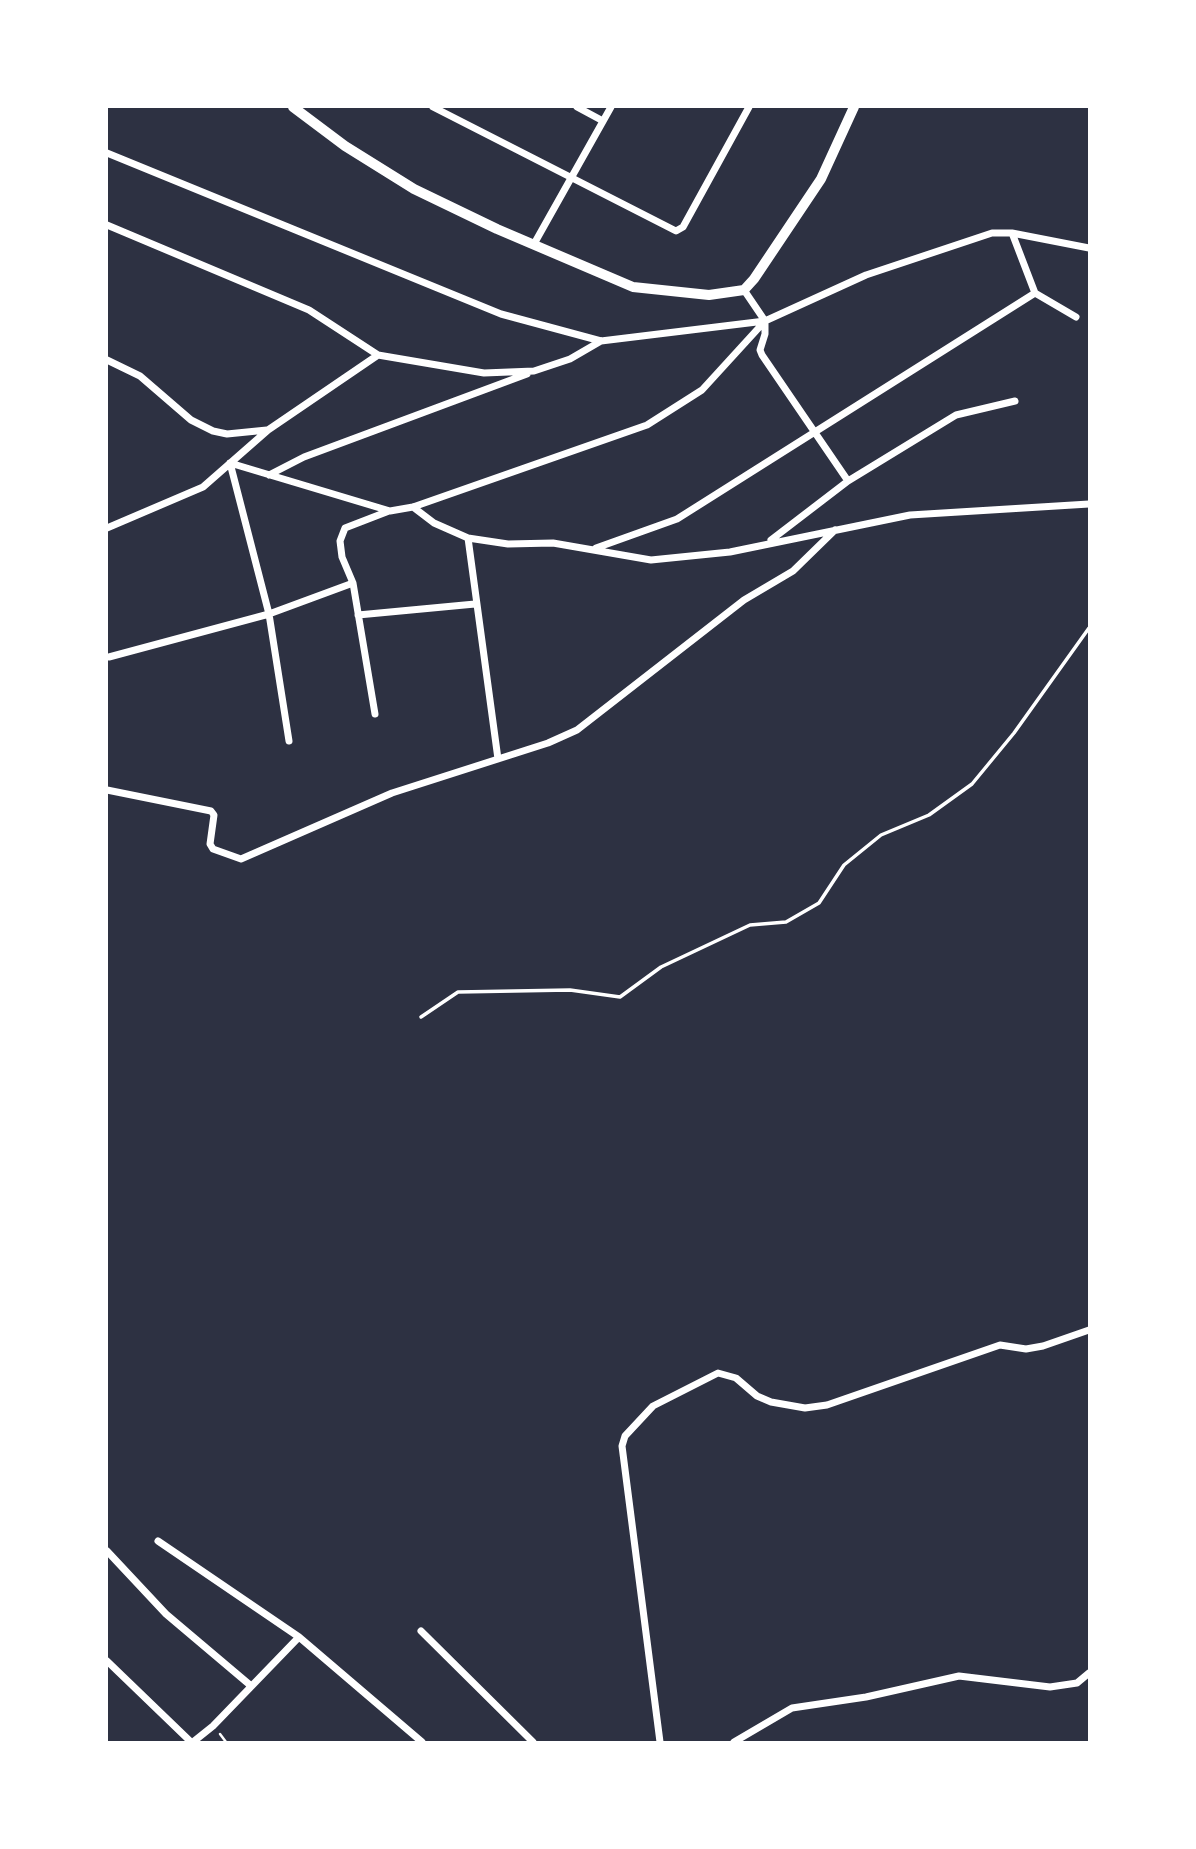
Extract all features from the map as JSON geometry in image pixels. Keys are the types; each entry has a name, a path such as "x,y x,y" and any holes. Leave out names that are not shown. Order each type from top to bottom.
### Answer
{"main road":[{"path":"293,107 345,146 414,189 633,287 687,295 744,290 821,179 854,107"}],"street":[{"path":"433,107 571,179 680,231 749,107"},
{"path":"577,107 603,121"},
{"path":"534,244 611,107"},
{"path":"107,153 501,314 601,341 765,321 866,275 992,233 1012,233 1089,248"},
{"path":"107,225 309,310 378,355 484,373 534,371"},
{"path":"1012,233 1035,293 1076,317"},
{"path":"744,290 765,321 765,334 760,351 848,481"},
{"path":"596,549 677,519 814,430 1035,293"},
{"path":"374,714 353,583 342,557 340,541 345,528 647,425 702,390 765,321"},
{"path":"269,475 304,457 570,359 601,341"},
{"path":"107,528 203,487 268,430 378,355"},
{"path":"107,359 140,376 191,420 213,431 227,434 268,430"},
{"path":"768,542 848,481 956,415 1015,401"},
{"path":"230,463 390,511"},
{"path":"230,463 269,614 289,741"},
{"path":"413,507 448,532 468,538 596,549 651,560 730,552 768,542 910,515 1089,504"},
{"path":"107,790 211,811 214,815 210,844 213,849 241,859 392,793 548,743 577,730 744,600 793,571 835,530"},
{"path":"468,538 498,758"},
{"path":"109,657 269,614 353,583"},
{"path":"358,615 475,604"},
{"path":"660,1742 622,1446 625,1436 653,1406 718,1373 736,1378 757,1395 771,1402 805,1408 827,1405 1000,1345 1026,1349 1089,1330"},
{"path":"158,1541 299,1637 422,1742"},
{"path":"107,1551 166,1614 250,1685"},
{"path":"421,1631 533,1742"},
{"path":"107,1661 192,1742 213,1726 299,1637"},
{"path":"734,1742 792,1708 866,1697 959,1676 1051,1687 1077,1683 1089,1674"}],"lane":[{"path":"421,1017 458,992 570,990 620,997 661,967 750,925 786,922 819,903 844,865 881,835 929,815 972,784 1014,733 1089,628"}]}
